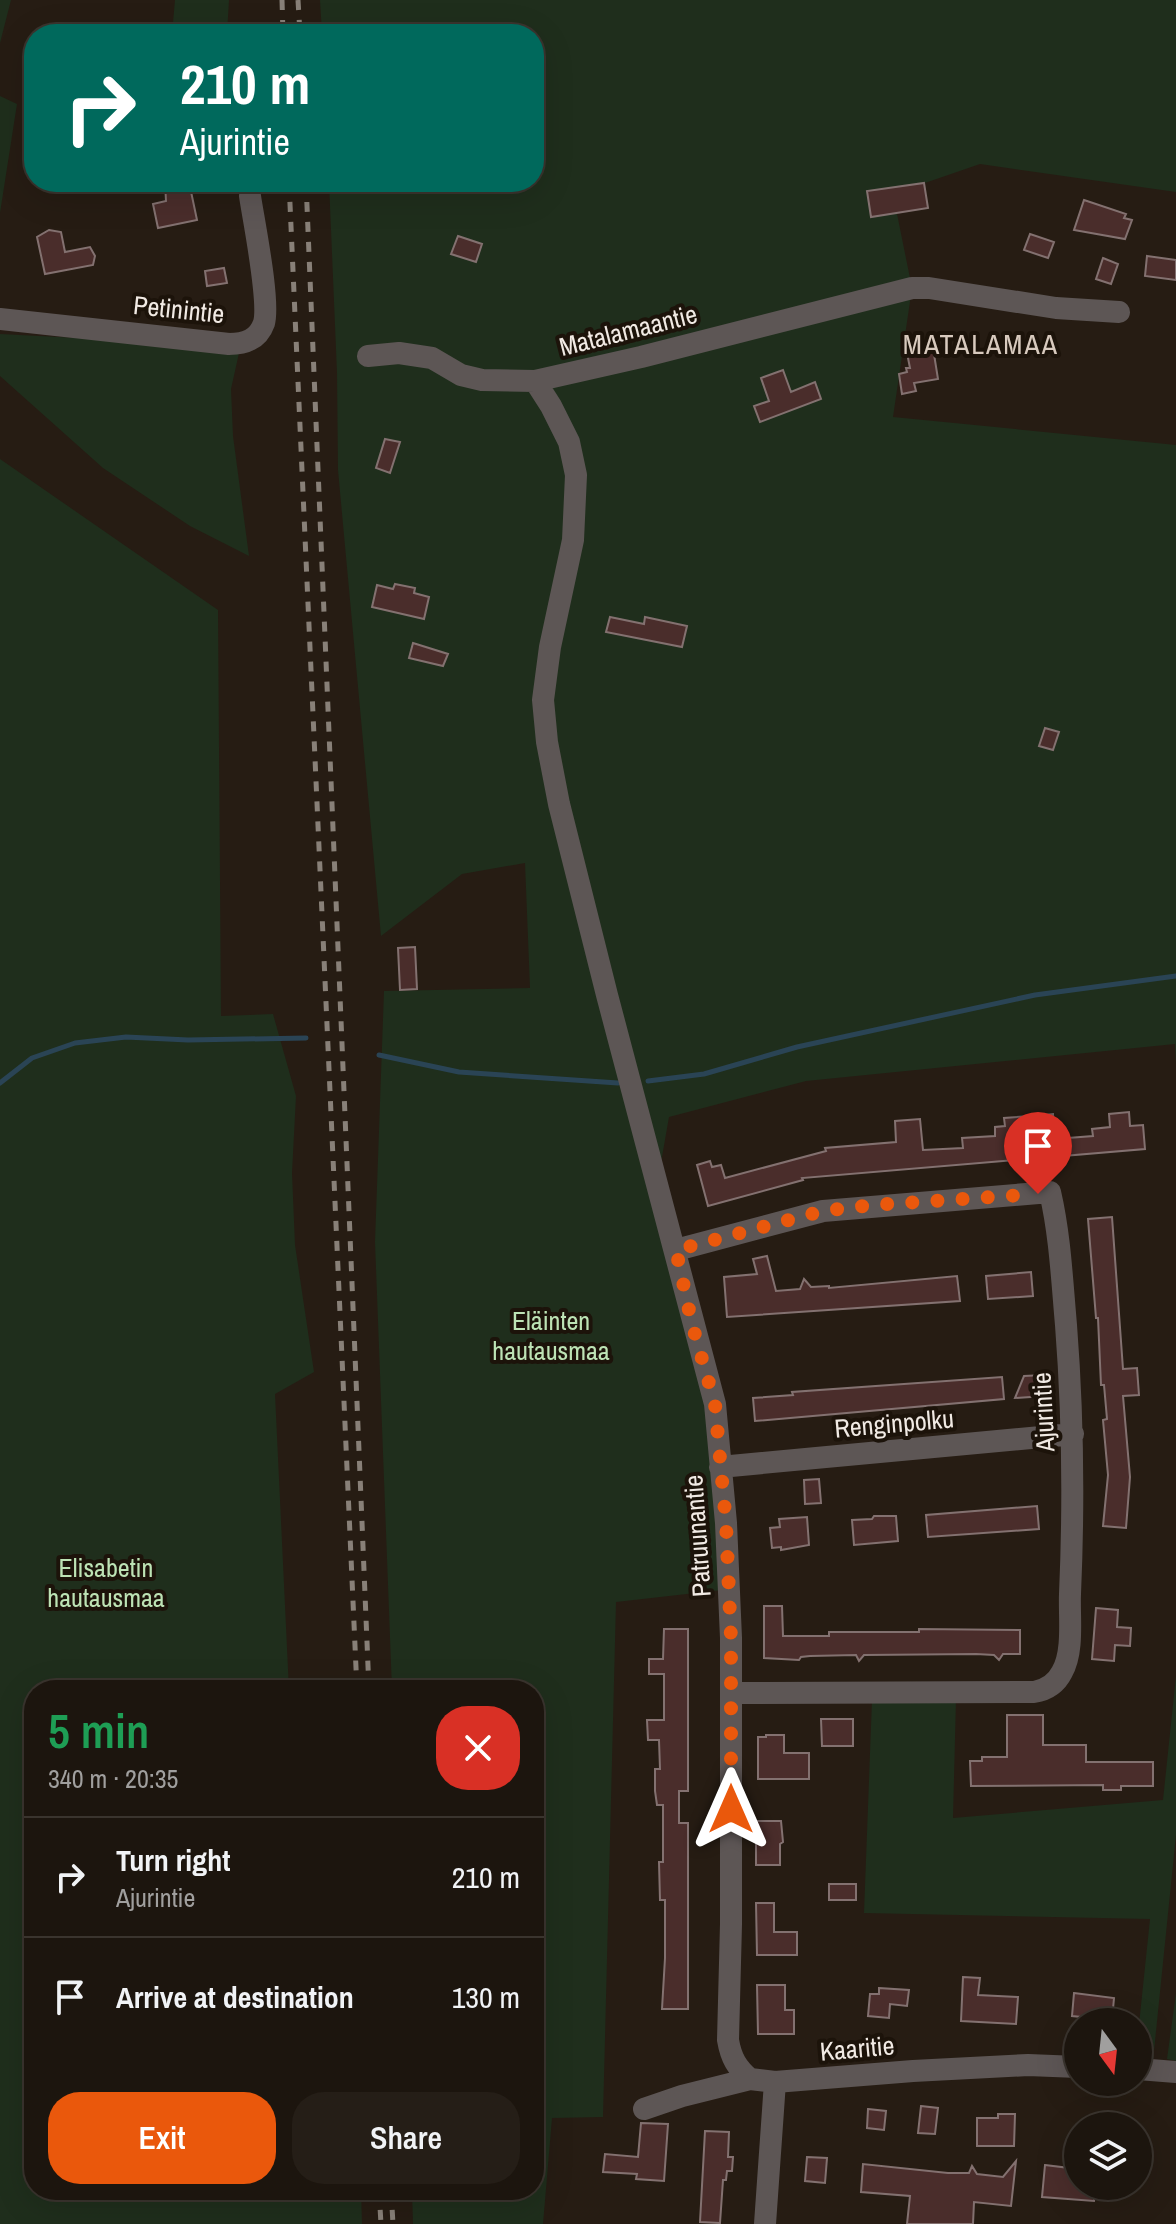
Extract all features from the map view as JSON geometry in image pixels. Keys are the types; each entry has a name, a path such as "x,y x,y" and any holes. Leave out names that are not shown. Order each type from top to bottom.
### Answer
{"street":[{"name":"Petinintie","path":"0,319 229,344 248,342 260,332 265,309 250,196"},
{"name":"Matalamaantie","path":"607,995 559,804 547,742 543,700 550,647 573,540 576,475 569,442 535,381 912,288 1056,308 1119,312"},
{"path":"368,356 399,353 432,358 461,375 482,380 535,381"},
{"name":"Patruunantie","path":"607,995 715,1404 726,1523 732,1693 728,2040 730,2055 739,2070 750,2079"},
{"name":"Ajurintie","path":"676,1250 823,1211 1050,1192 1061,1264 1073,1434 1068,1652 1064,1670 1055,1683 1034,1692 732,1693"},
{"name":"Renginpolku","path":"720,1467 1073,1434"},
{"name":"Kaaritie","path":"644,2109 750,2079 775,2082 913,2071 1028,2065 1064,2066"},
{"path":"1152,2070 1176,2072"},
{"path":"765,2224 775,2082"}],"green space":[{"path":"0,0 11,0 0,43"},
{"path":"175,0 229,0 228,24 173,24"},
{"name":"Eläinten hautausmaa","path":"320,0 1176,0 1176,192 980,164 893,194 912,288 893,417 1176,445 1176,1064 1175,1044 806,1081 669,1117 659,1174 707,1405 722,1590 616,1602 603,2117 552,2118 543,2224 413,2224 412,2200 544,2200 544,1680 392,1680 375,1242 384,991 530,988 525,863 462,874 381,936 338,470 329,192 544,192 544,24 321,24"},
{"path":"0,96 17,104 0,213"},
{"path":"0,334 117,340 239,353 231,389 233,436 249,556 190,526 103,468 0,376"},
{"name":"Elisabetin hautausmaa","path":"0,459 218,610 221,1016 273,1014 296,1096 292,1173 295,1245 314,1372 275,1394 289,1680 24,1680 24,2200 361,2200 362,2224 0,2224"},
{"path":"1176,1676 1176,1835 1153,2061 1152,2008 1141,2008 1150,1919 864,1913 872,1700 956,1699 953,1818 1163,1800"},
{"path":"1176,1993 1176,2061 1167,2059"}],"building":[{"path":"924,183 928,208 871,217 867,191"},
{"path":"166,192 191,192 197,220 158,228 153,204 166,201"},
{"path":"1084,200 1126,214 1124,218 1132,220 1125,239 1074,230"},
{"path":"49,230 61,232 65,252 90,247 95,256 93,265 45,274 37,237"},
{"path":"1030,234 1054,242 1048,258 1024,250"},
{"path":"458,236 482,244 476,262 451,254"},
{"path":"1147,256 1176,260 1176,280 1145,276"},
{"path":"1103,258 1118,264 1111,284 1096,279"},
{"path":"224,268 227,283 207,286 205,271"},
{"path":"933,348 938,379 914,383 916,391 902,394 899,374 910,368 907,353"},
{"path":"783,370 791,392 815,382 821,399 760,422 754,406 769,401 761,378"},
{"path":"385,439 400,442 390,473 376,468"},
{"path":"395,584 415,588 414,593 429,597 424,619 372,607 377,585 393,589"},
{"path":"610,617 644,624 645,617 687,626 682,647 606,632"},
{"path":"413,643 448,654 443,666 409,658"},
{"path":"1045,728 1059,732 1053,750 1039,746"},
{"path":"415,947 417,989 400,990 398,948"},
{"path":"1129,1112 1130,1126 1143,1125 1145,1149 802,1178 708,1206 697,1165 710,1161 712,1167 721,1165 725,1178 826,1151 825,1148 896,1142 895,1121 920,1119 923,1150 963,1148 962,1138 995,1136 995,1127 1005,1126 1004,1118 1053,1114 1055,1139 1093,1136 1092,1129 1110,1127 1109,1114"},
{"path":"1112,1217 1123,1369 1137,1368 1139,1395 1123,1396 1130,1477 1126,1528 1103,1526 1108,1475 1103,1420 1107,1419 1104,1385 1101,1385 1088,1219"},
{"path":"767,1256 776,1291 800,1289 804,1279 811,1287 829,1288 957,1276 960,1301 727,1317 724,1277 757,1274 753,1259"},
{"path":"1031,1272 1033,1296 988,1299 986,1276"},
{"path":"1044,1375 1045,1396 1015,1398 1024,1376"},
{"path":"1002,1377 1004,1399 755,1421 753,1398 793,1395 792,1392"},
{"path":"819,1479 821,1503 805,1504 804,1480"},
{"path":"1037,1506 1039,1529 928,1537 926,1515"},
{"path":"874,1516 896,1516 898,1541 854,1545 852,1520 872,1519"},
{"path":"807,1517 809,1545 781,1550 781,1547 772,1548 770,1528 780,1527 779,1519"},
{"path":"764,1606 782,1606 783,1636 829,1636 829,1632 919,1632 919,1629 1020,1630 1020,1654 1003,1654 999,1660 994,1655 976,1654 864,1655 859,1661 856,1655 810,1656 799,1660 764,1658"},
{"path":"1096,1608 1118,1610 1117,1627 1131,1628 1130,1646 1115,1645 1114,1661 1092,1659"},
{"path":"664,1629 688,1629 688,1791 679,1791 679,1823 688,1823 688,2009 662,2009 665,1900 660,1900 659,1862 663,1862 663,1805 657,1805 655,1791 655,1769 660,1769 659,1740 648,1740 647,1720 664,1720 664,1674 649,1674 649,1659 663,1659"},
{"path":"1007,1715 1043,1715 1043,1745 1086,1745 1086,1762 1153,1762 1153,1786 1121,1786 1121,1790 1103,1790 1103,1785 971,1786 970,1761 982,1761 982,1757 1007,1757"},
{"path":"821,1719 853,1719 853,1746 822,1746"},
{"path":"784,1735 784,1753 809,1753 809,1779 758,1779 758,1737"},
{"path":"756,1821 781,1821 783,1842 780,1844 780,1865 756,1865"},
{"path":"829,1884 856,1884 856,1900 829,1900"},
{"path":"756,1903 774,1903 774,1932 797,1932 797,1955 757,1955"},
{"path":"963,1977 980,1978 978,1995 1018,1997 1016,2024 961,2021"},
{"path":"757,1985 785,1985 785,2010 794,2010 794,2034 758,2034"},
{"path":"879,1988 909,1990 907,2006 890,2004 889,2018 868,2016 870,1994 879,1994"},
{"path":"1074,1993 1114,1998 1113,2008 1073,2008"},
{"path":"921,2106 938,2108 935,2134 918,2133"},
{"path":"868,2109 886,2111 884,2130 867,2128"},
{"path":"998,2114 1015,2114 1014,2146 977,2146 977,2118 998,2118"},
{"path":"641,2123 668,2124 664,2181 636,2179 637,2174 603,2172 605,2154 638,2157"},
{"path":"705,2131 729,2132 728,2157 733,2157 732,2171 727,2171 726,2180 723,2180 720,2223 700,2222"},
{"path":"807,2157 827,2158 825,2183 805,2181"},
{"path":"1016,2161 1011,2206 974,2202 973,2224 907,2224 910,2196 861,2192 863,2164 948,2173 969,2173 972,2166 977,2174 1003,2177"},
{"path":"1045,2165 1064,2167 1064,2199 1042,2197"}],"waterway":[{"path":"648,1081 704,1074 797,1047 1035,995 1176,976"},
{"path":"0,1083 32,1058 75,1043 126,1037 188,1040 306,1038"},
{"path":"379,1055 459,1072 618,1083"}],"railway":[{"path":"282,0 283,24"},
{"path":"298,0 299,24"},
{"path":"289,192 357,1680"},
{"path":"306,192 369,1680"},
{"path":"380,2200 381,2224"},
{"path":"392,2200 393,2224"}],"district":[{"name":"MATALAMAA","path":"981,344"}],"route":[{"path":"731,1809 731,1638 726,1523 715,1404 692,1324 676,1250 823,1211 1038,1194"}]}
